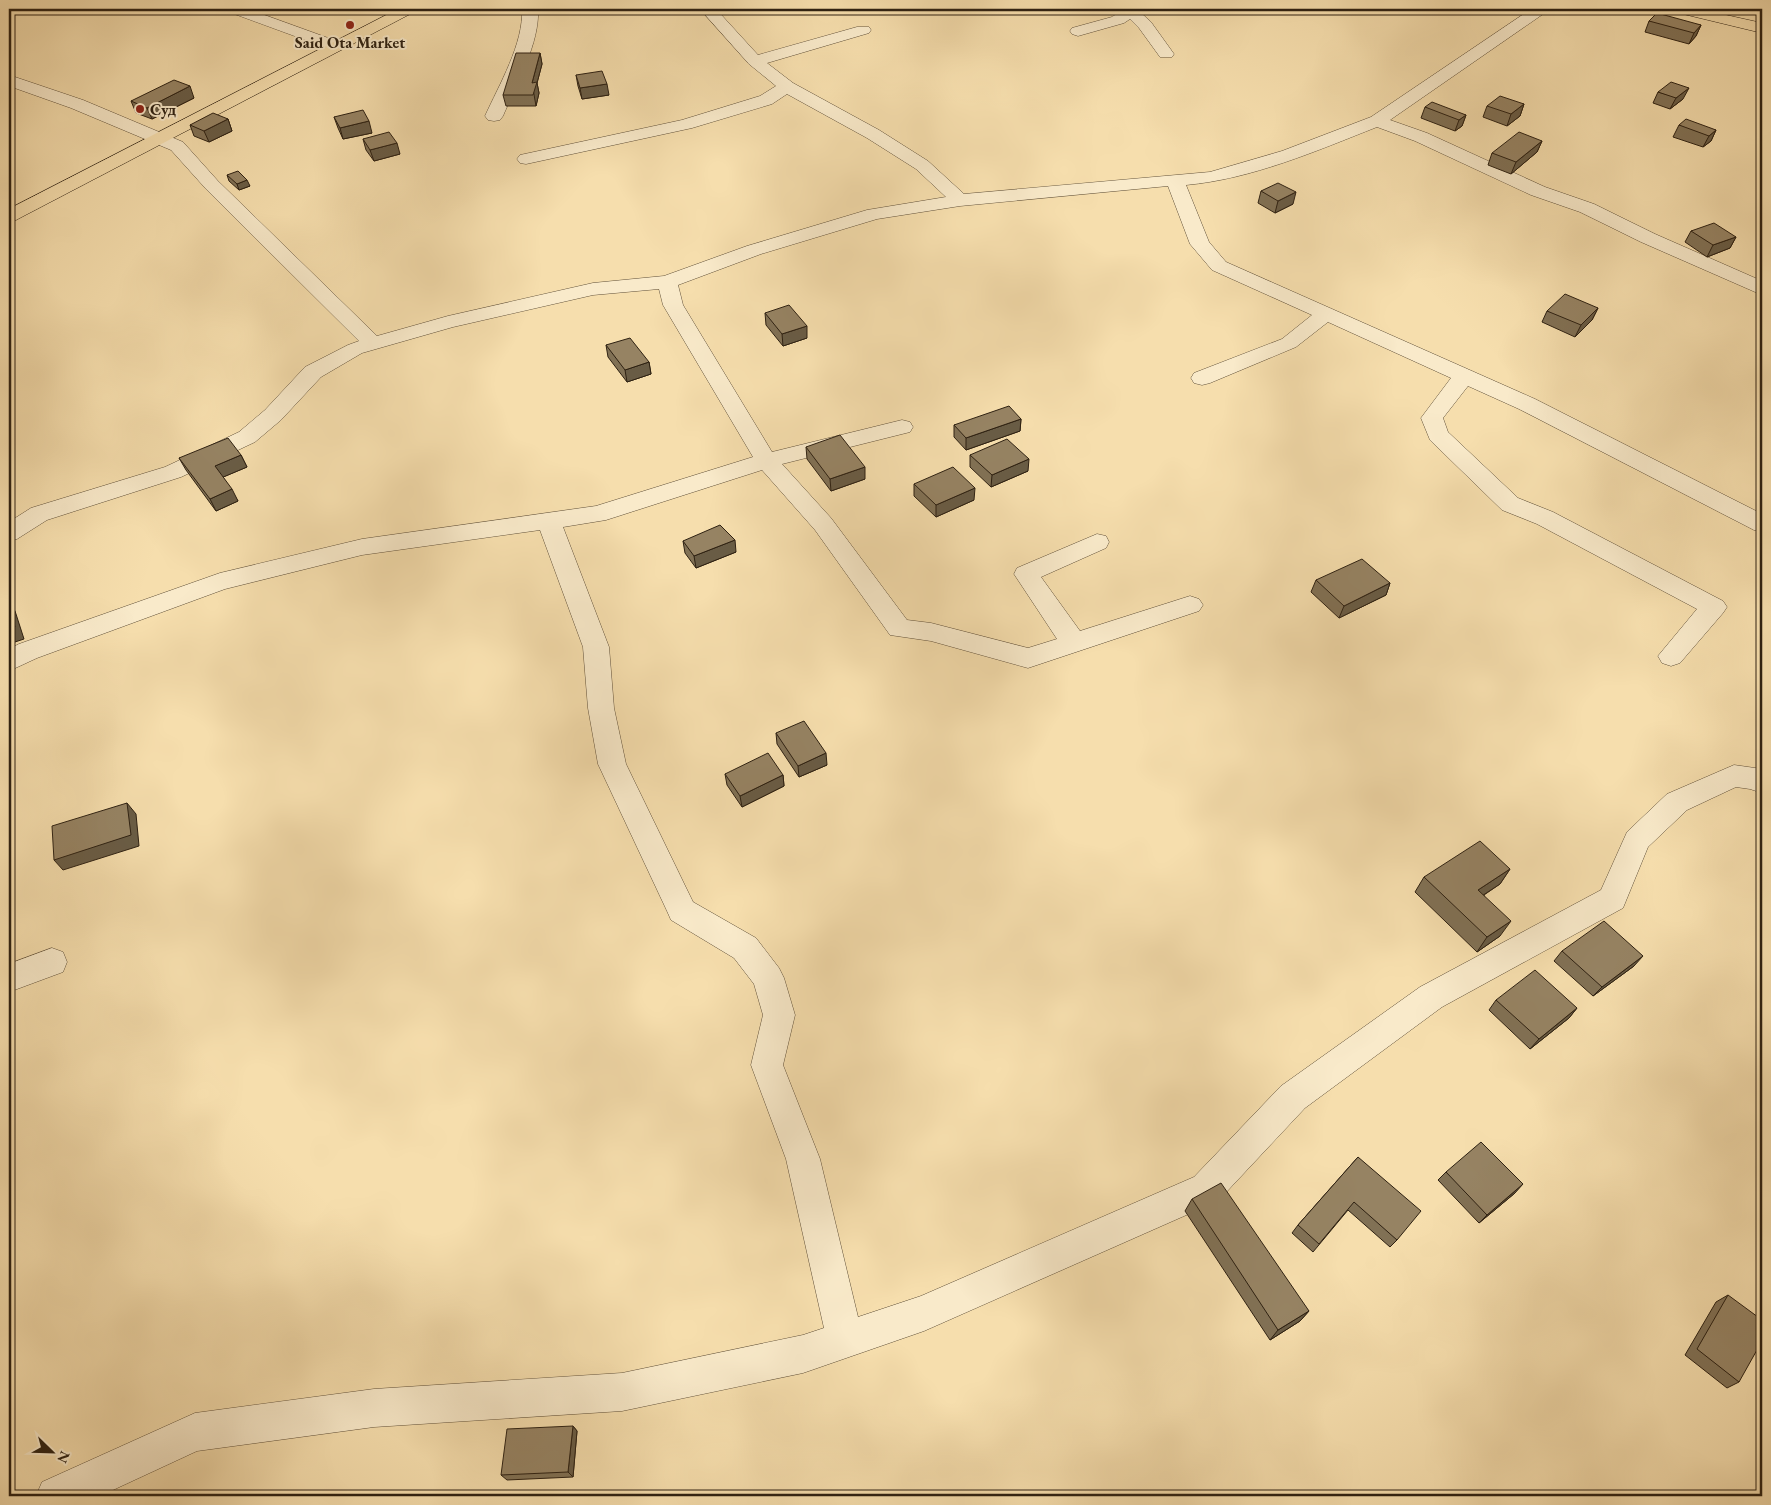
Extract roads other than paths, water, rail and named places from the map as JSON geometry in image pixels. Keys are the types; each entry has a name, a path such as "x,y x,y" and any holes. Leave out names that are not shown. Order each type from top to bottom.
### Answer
{"main road":[{"path":"9,216 409,9"},
{"path":"1680,9 1762,28"}],"street":[{"path":"234,9 336,46"},
{"path":"494,116 524,44 532,14 530,9"},
{"path":"708,9 755,61 787,87 873,134 922,165 960,200"},
{"path":"9,533 39,514 173,472 247,437 273,415 313,372 339,356 373,344 448,322 593,288 667,282 754,250 874,214 960,200 1211,177 1288,156 1377,121 1541,9"},
{"path":"1078,31 1118,20 1132,10 1166,54"},
{"path":"755,61 863,30"},
{"path":"9,80 77,104 157,139 178,146 212,185 373,344"},
{"path":"526,159 686,124 766,100 787,87"},
{"path":"1377,121 1421,137 1538,191 1587,208 1648,238 1735,274 1762,289"},
{"path":"1175,181 1200,244 1219,266 1527,404 1762,524"},
{"path":"667,282 673,306 766,461 823,524 899,628 931,632 1028,658 1190,605"},
{"path":"1202,378 1289,343 1326,314"},
{"path":"1464,376 1432,418 1438,435 1510,504 1545,518 1714,606 1671,656"},
{"path":"9,661 44,645 220,582 362,547 598,514 766,461 902,428"},
{"path":"549,521 596,647 602,708 612,764 682,911 745,948 768,978 779,1015 767,1065 803,1159 845,1340"},
{"path":"1074,643 1026,574 1097,542"},
{"path":"56,1496 195,1432 374,1408 622,1392 803,1354 924,1313 1206,1189 1293,1097 1423,1003 1612,899 1638,840 1677,802 1734,776 1756,778 1762,782"},
{"path":"9,978 52,962"}],"place":[{"name":"Said Ota Market","path":"350,25"},
{"name":"Суд","path":"140,109"}]}
